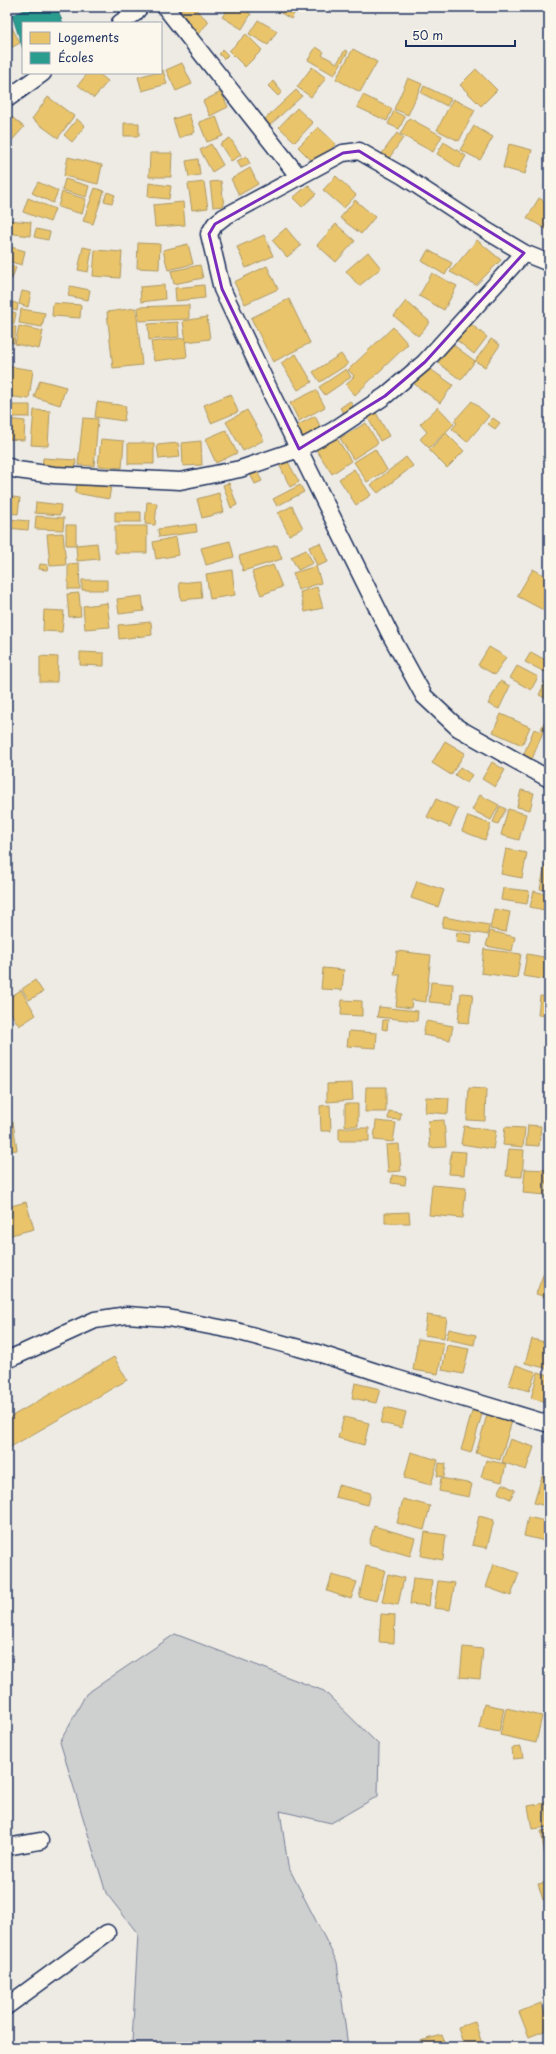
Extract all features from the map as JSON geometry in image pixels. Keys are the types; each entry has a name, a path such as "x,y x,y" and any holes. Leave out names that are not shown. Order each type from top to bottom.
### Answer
{"street":[{"path":"122,22 135,13 140,7"},
{"path":"165,7 299,177"},
{"path":"7,99 42,74"},
{"path":"549,263 524,252 487,231 403,176 359,151 343,153 224,217 215,224 209,234 222,289 299,449 392,636 424,696 458,728 549,779"},
{"path":"7,466 17,470 54,475 180,481 240,469 299,449 334,430 385,396 425,362 524,252"},
{"path":"7,1360 95,1320 127,1315 168,1318 236,1331 321,1354 549,1424"},
{"path":"7,1847 40,1841"},
{"path":"7,2006 107,1933"}],"highlighted area":[{"path":"359,151 524,253 425,362 385,396 299,449 222,289 209,234 215,224 343,153"}],"shaded area":[{"path":"175,1634 324,1691 379,1745 378,1796 331,1823 280,1811 288,1866 337,1962 348,2047 134,2047 132,2042 138,1934 106,1893 60,1742 86,1694"}],"building: Logements":[{"path":"184,7 193,7 209,22 196,36 184,24 188,20 179,12"},
{"path":"229,7 239,7 251,14 242,29 222,17"},
{"path":"275,7 298,7 291,19 274,9"},
{"path":"7,18 20,43 7,50"},
{"path":"258,20 277,31 268,45 249,34"},
{"path":"246,34 262,50 245,67 229,51"},
{"path":"316,47 324,52 322,55 337,63 345,50 348,52 334,75 308,60"},
{"path":"353,49 377,62 360,92 336,79"},
{"path":"223,50 228,55 224,59 219,54"},
{"path":"182,63 192,84 176,91 166,70"},
{"path":"312,67 326,78 311,97 297,87"},
{"path":"476,69 497,90 481,106 460,85"},
{"path":"163,70 167,84 142,91 138,77 148,74 162,74"},
{"path":"87,74 99,74 108,81 94,98 78,85"},
{"path":"408,78 422,84 408,115 394,109"},
{"path":"273,81 282,92 278,96 268,86"},
{"path":"424,86 451,99 447,106 421,93"},
{"path":"296,90 302,96 269,126 264,120"},
{"path":"221,92 228,107 210,116 203,101"},
{"path":"363,95 392,109 387,121 357,107"},
{"path":"48,97 74,116 58,138 32,119"},
{"path":"453,99 475,110 459,141 437,130"},
{"path":"297,108 313,123 295,142 279,127"},
{"path":"394,111 405,117 399,129 388,124"},
{"path":"7,113 24,127 7,146"},
{"path":"189,114 195,132 179,138 173,119"},
{"path":"216,116 223,136 207,142 199,122"},
{"path":"409,118 442,136 433,152 400,134"},
{"path":"77,119 85,126 72,142 64,135"},
{"path":"124,123 139,123 139,136 124,136"},
{"path":"474,126 493,137 480,160 460,150"},
{"path":"318,127 336,144 316,165 298,147"},
{"path":"397,133 403,138 385,164 378,159"},
{"path":"230,138 241,155 231,161 220,144"},
{"path":"444,142 466,156 459,168 437,154"},
{"path":"211,144 223,165 212,172 200,150"},
{"path":"509,144 532,150 525,174 503,168"},
{"path":"150,153 172,153 171,177 149,177"},
{"path":"246,156 250,164 241,168 237,161"},
{"path":"68,157 102,165 98,184 64,176"},
{"path":"198,159 200,175 189,177 186,161"},
{"path":"250,168 258,184 239,195 231,179"},
{"path":"336,176 356,195 344,208 323,190"},
{"path":"65,179 89,186 86,197 62,190"},
{"path":"221,181 224,206 213,207 210,182"},
{"path":"38,182 58,191 53,203 32,193"},
{"path":"204,182 208,208 192,210 188,184"},
{"path":"149,183 171,186 169,199 148,197"},
{"path":"308,185 316,194 302,207 293,198"},
{"path":"95,188 104,191 93,224 83,221"},
{"path":"62,192 86,199 82,214 58,207"},
{"path":"107,192 115,195 112,203 104,201"},
{"path":"28,198 55,209 50,222 23,212"},
{"path":"539,198 549,204 549,231 527,218"},
{"path":"355,200 375,217 361,234 340,218"},
{"path":"183,202 185,225 155,227 153,205"},
{"path":"7,220 31,222 30,236 7,233"},
{"path":"336,224 355,241 336,262 317,245"},
{"path":"286,228 301,246 287,257 272,240"},
{"path":"36,229 50,232 48,240 34,237"},
{"path":"264,235 273,256 246,268 237,247"},
{"path":"477,240 501,260 476,285 450,272"},
{"path":"138,243 160,244 159,269 137,268"},
{"path":"188,244 193,264 168,270 163,250"},
{"path":"11,247 25,251 22,265 7,261"},
{"path":"83,247 92,249 88,272 78,270"},
{"path":"95,250 122,252 120,278 93,276"},
{"path":"428,250 452,263 445,275 422,261"},
{"path":"368,252 381,268 359,286 346,271"},
{"path":"7,264 16,267 12,279 7,277"},
{"path":"200,265 203,278 174,284 171,271"},
{"path":"267,266 278,289 245,304 234,282"},
{"path":"432,273 457,286 444,310 419,296"},
{"path":"164,285 165,299 141,302 140,287"},
{"path":"204,285 205,298 176,301 175,288"},
{"path":"70,286 90,290 88,300 68,296"},
{"path":"22,291 31,293 28,307 19,304"},
{"path":"289,299 310,343 273,362 251,318"},
{"path":"406,301 430,322 418,336 394,316"},
{"path":"13,302 18,304 17,311 11,309"},
{"path":"53,303 81,305 80,318 52,316"},
{"path":"189,305 189,319 139,321 138,307"},
{"path":"136,308 142,365 113,368 107,312"},
{"path":"21,309 45,313 42,327 19,323"},
{"path":"7,310 16,313 14,324 7,323"},
{"path":"207,317 210,339 186,342 183,321"},
{"path":"467,321 487,337 474,354 454,338"},
{"path":"178,322 179,337 149,340 148,324"},
{"path":"7,326 16,327 14,343 7,342"},
{"path":"19,326 43,331 39,349 15,344"},
{"path":"393,327 408,344 355,395 346,385 354,376 348,370"},
{"path":"185,338 187,357 154,361 151,342"},
{"path":"491,339 500,345 485,367 475,361"},
{"path":"452,344 475,361 461,380 438,363"},
{"path":"296,354 312,382 298,390 281,363"},
{"path":"341,354 348,364 320,382 313,372"},
{"path":"7,366 33,370 29,399 7,396"},
{"path":"426,366 453,385 440,403 413,383"},
{"path":"346,369 351,377 325,395 319,387"},
{"path":"40,380 66,387 60,405 34,397"},
{"path":"316,390 325,407 299,421 290,403"},
{"path":"231,394 238,412 211,423 204,405"},
{"path":"350,401 355,410 345,416 340,408"},
{"path":"472,401 489,416 467,442 452,429 457,423 454,421"},
{"path":"97,402 126,406 124,421 95,417"},
{"path":"7,405 30,405 30,417 7,417"},
{"path":"438,407 454,424 429,448 420,439 427,432 420,424"},
{"path":"374,409 389,436 380,441 366,414"},
{"path":"34,410 50,411 48,446 31,445"},
{"path":"247,410 264,440 243,451 226,422"},
{"path":"315,416 321,428 296,441 290,429"},
{"path":"83,418 98,419 94,466 78,465"},
{"path":"493,418 500,423 495,429 488,424"},
{"path":"7,419 25,421 24,440 7,439"},
{"path":"366,423 378,443 353,459 340,438"},
{"path":"226,430 237,453 216,463 205,439"},
{"path":"446,433 464,451 447,468 429,450"},
{"path":"335,435 351,461 332,474 315,448"},
{"path":"101,439 124,441 122,468 98,466"},
{"path":"201,441 202,465 183,466 182,443"},
{"path":"128,443 154,443 154,464 128,464"},
{"path":"178,443 180,457 159,459 157,445"},
{"path":"375,449 387,470 367,482 354,462"},
{"path":"406,457 413,466 378,493 371,485"},
{"path":"43,458 76,460 75,472 42,470"},
{"path":"287,460 299,482 290,487 279,464"},
{"path":"256,469 262,481 255,484 249,472"},
{"path":"354,469 371,495 356,505 339,479"},
{"path":"78,480 111,486 109,499 75,493"},
{"path":"229,483 237,505 231,508 223,485"},
{"path":"300,485 304,492 277,506 273,499"},
{"path":"219,493 224,512 202,518 197,499"},
{"path":"7,496 20,498 18,514 7,513"},
{"path":"36,502 61,505 60,515 35,513"},
{"path":"147,502 157,503 155,525 145,524"},
{"path":"292,506 303,528 289,535 278,513"},
{"path":"115,512 141,512 141,522 115,522"},
{"path":"36,516 64,518 63,530 35,529"},
{"path":"8,519 29,521 28,530 7,528"},
{"path":"196,524 197,532 159,537 158,529"},
{"path":"66,525 76,525 76,545 66,545"},
{"path":"115,526 147,526 147,553 115,553"},
{"path":"63,533 66,565 50,566 47,534"},
{"path":"176,537 179,555 156,559 153,542"},
{"path":"230,541 234,557 206,565 201,548"},
{"path":"97,543 99,559 77,561 76,545"},
{"path":"320,543 328,562 317,566 309,547"},
{"path":"277,545 282,559 243,571 239,556"},
{"path":"306,550 313,563 298,570 291,557"},
{"path":"79,563 80,589 68,589 68,564"},
{"path":"40,564 48,565 47,570 39,569"},
{"path":"273,565 282,587 261,595 252,572"},
{"path":"316,566 321,583 298,590 293,573"},
{"path":"533,569 549,578 549,613 517,596"},
{"path":"232,570 235,595 210,599 206,574"},
{"path":"82,580 107,580 107,590 82,590"},
{"path":"200,581 202,598 181,600 179,583"},
{"path":"317,587 323,608 305,612 300,592"},
{"path":"79,593 81,616 69,617 67,594"},
{"path":"142,596 144,611 119,614 117,599"},
{"path":"107,603 110,627 85,629 83,606"},
{"path":"44,610 64,611 62,632 43,631"},
{"path":"151,622 152,635 119,639 118,625"},
{"path":"489,647 506,657 495,675 478,665"},
{"path":"80,652 104,653 104,666 80,665"},
{"path":"531,652 549,662 549,674 525,662"},
{"path":"40,656 58,657 57,682 40,682"},
{"path":"517,666 538,677 531,690 510,678"},
{"path":"547,678 549,679 549,700 539,695"},
{"path":"500,681 510,686 499,709 488,704"},
{"path":"501,714 530,727 522,745 493,732"},
{"path":"545,721 549,723 549,733 541,729"},
{"path":"534,729 543,732 532,759 523,756"},
{"path":"445,741 465,753 451,775 432,763"},
{"path":"492,762 505,770 495,787 482,779"},
{"path":"460,767 472,775 467,783 455,775"},
{"path":"521,790 534,793 530,810 517,807"},
{"path":"480,795 499,805 491,820 472,810"},
{"path":"436,799 458,809 450,827 427,817"},
{"path":"500,806 506,809 498,824 493,822"},
{"path":"508,809 526,814 519,840 501,835"},
{"path":"468,816 491,824 485,840 462,831"},
{"path":"506,849 527,853 522,878 501,874"},
{"path":"546,861 549,862 549,891 540,889"},
{"path":"417,881 444,890 438,907 411,898"},
{"path":"503,888 529,891 527,904 501,900"},
{"path":"534,891 549,895 549,911 530,907"},
{"path":"494,909 510,912 506,932 490,929"},
{"path":"444,917 489,925 488,935 442,927"},
{"path":"549,923 549,942 545,941"},
{"path":"490,931 515,937 512,951 486,946"},
{"path":"457,932 472,935 471,944 456,942"},
{"path":"484,949 521,954 517,978 481,973"},
{"path":"397,951 431,955 426,1002 412,1000 411,1008 396,1006 400,975 394,975"},
{"path":"527,954 549,958 549,980 523,976"},
{"path":"323,968 344,970 342,990 321,989"},
{"path":"35,980 43,992 29,1000 22,989"},
{"path":"431,982 453,984 452,1004 429,1002"},
{"path":"21,990 36,1015 19,1026 7,1007 7,999"},
{"path":"461,993 473,994 469,1023 458,1022"},
{"path":"540,996 549,997 549,1016 538,1015"},
{"path":"342,1000 362,1001 362,1016 341,1015"},
{"path":"379,1007 418,1011 417,1021 377,1017"},
{"path":"383,1020 388,1020 387,1030 382,1029"},
{"path":"426,1021 453,1026 450,1040 423,1035"},
{"path":"349,1031 377,1033 376,1048 347,1046"},
{"path":"352,1083 353,1100 327,1102 327,1084"},
{"path":"366,1087 386,1087 386,1112 365,1112"},
{"path":"469,1088 486,1089 485,1121 467,1120"},
{"path":"426,1097 449,1098 448,1114 425,1112"},
{"path":"345,1104 358,1104 358,1126 345,1126"},
{"path":"330,1105 331,1131 321,1131 320,1106"},
{"path":"389,1111 401,1113 400,1120 388,1119"},
{"path":"444,1120 446,1147 430,1148 428,1121"},
{"path":"376,1121 396,1123 393,1142 374,1140"},
{"path":"13,1122 17,1150 7,1151 7,1123"},
{"path":"528,1125 541,1126 539,1146 526,1145"},
{"path":"464,1126 496,1131 493,1149 461,1144"},
{"path":"505,1127 525,1128 523,1147 503,1145"},
{"path":"339,1128 369,1128 369,1141 339,1141"},
{"path":"399,1144 401,1171 388,1172 386,1145"},
{"path":"509,1149 524,1150 522,1177 506,1176"},
{"path":"451,1151 466,1152 464,1175 449,1174"},
{"path":"525,1169 547,1170 545,1195 523,1193"},
{"path":"392,1175 406,1177 405,1185 391,1183"},
{"path":"432,1185 466,1188 463,1218 429,1215"},
{"path":"26,1202 34,1229 7,1236 7,1207"},
{"path":"409,1212 410,1223 385,1223 385,1213"},
{"path":"547,1264 549,1265 549,1298 536,1294"},
{"path":"427,1315 447,1318 444,1338 424,1335"},
{"path":"449,1329 476,1335 474,1345 446,1339"},
{"path":"418,1339 444,1343 438,1374 413,1370"},
{"path":"532,1339 549,1343 549,1369 525,1363"},
{"path":"447,1345 469,1349 463,1374 442,1370"},
{"path":"114,1357 127,1380 7,1449 7,1419"},
{"path":"516,1365 536,1372 529,1391 509,1385"},
{"path":"538,1372 549,1375 549,1403 531,1398"},
{"path":"355,1383 380,1389 376,1403 352,1398"},
{"path":"474,1405 484,1407 471,1453 461,1450"},
{"path":"385,1407 406,1412 402,1428 381,1423"},
{"path":"487,1415 512,1421 500,1460 476,1453"},
{"path":"344,1417 369,1423 364,1445 338,1438"},
{"path":"510,1439 534,1447 526,1470 502,1462"},
{"path":"411,1452 438,1460 431,1485 404,1478"},
{"path":"486,1460 506,1464 502,1482 481,1477"},
{"path":"439,1463 446,1464 444,1477 437,1476"},
{"path":"549,1464 549,1477 545,1476"},
{"path":"542,1476 549,1478 549,1497 546,1506 534,1503"},
{"path":"441,1478 472,1484 469,1497 439,1491"},
{"path":"503,1484 515,1490 510,1499 498,1493"},
{"path":"338,1485 371,1493 368,1505 335,1497"},
{"path":"403,1499 430,1506 424,1530 397,1523"},
{"path":"479,1516 494,1520 487,1548 472,1545"},
{"path":"528,1517 549,1522 549,1542 524,1536"},
{"path":"374,1526 415,1538 410,1556 369,1544"},
{"path":"425,1532 446,1535 443,1560 421,1556"},
{"path":"494,1564 519,1573 511,1596 486,1587"},
{"path":"366,1566 385,1570 377,1601 359,1597"},
{"path":"388,1574 404,1578 398,1605 382,1602"},
{"path":"332,1575 357,1582 351,1599 327,1591"},
{"path":"413,1578 432,1580 429,1606 410,1604"},
{"path":"438,1581 455,1583 450,1610 434,1608"},
{"path":"381,1614 395,1615 394,1643 379,1642"},
{"path":"463,1647 483,1649 480,1679 460,1677"},
{"path":"484,1704 504,1708 499,1732 479,1728"},
{"path":"506,1708 542,1716 536,1743 500,1735"},
{"path":"521,1747 523,1758 513,1759 512,1748"},
{"path":"545,1803 549,1827 532,1829 528,1806"},
{"path":"549,1830 549,1868 547,1868 541,1831"},
{"path":"549,1882 549,1898 543,1900 538,1884"},
{"path":"541,2003 549,2022 549,2029 529,2037 519,2012"},
{"path":"475,2022 483,2047 464,2047 458,2027"},
{"path":"442,2035 446,2047 421,2047 420,2041"}],"building: Écoles":[{"path":"33,7 56,7 63,22 22,22 22,46 12,15"}]}
